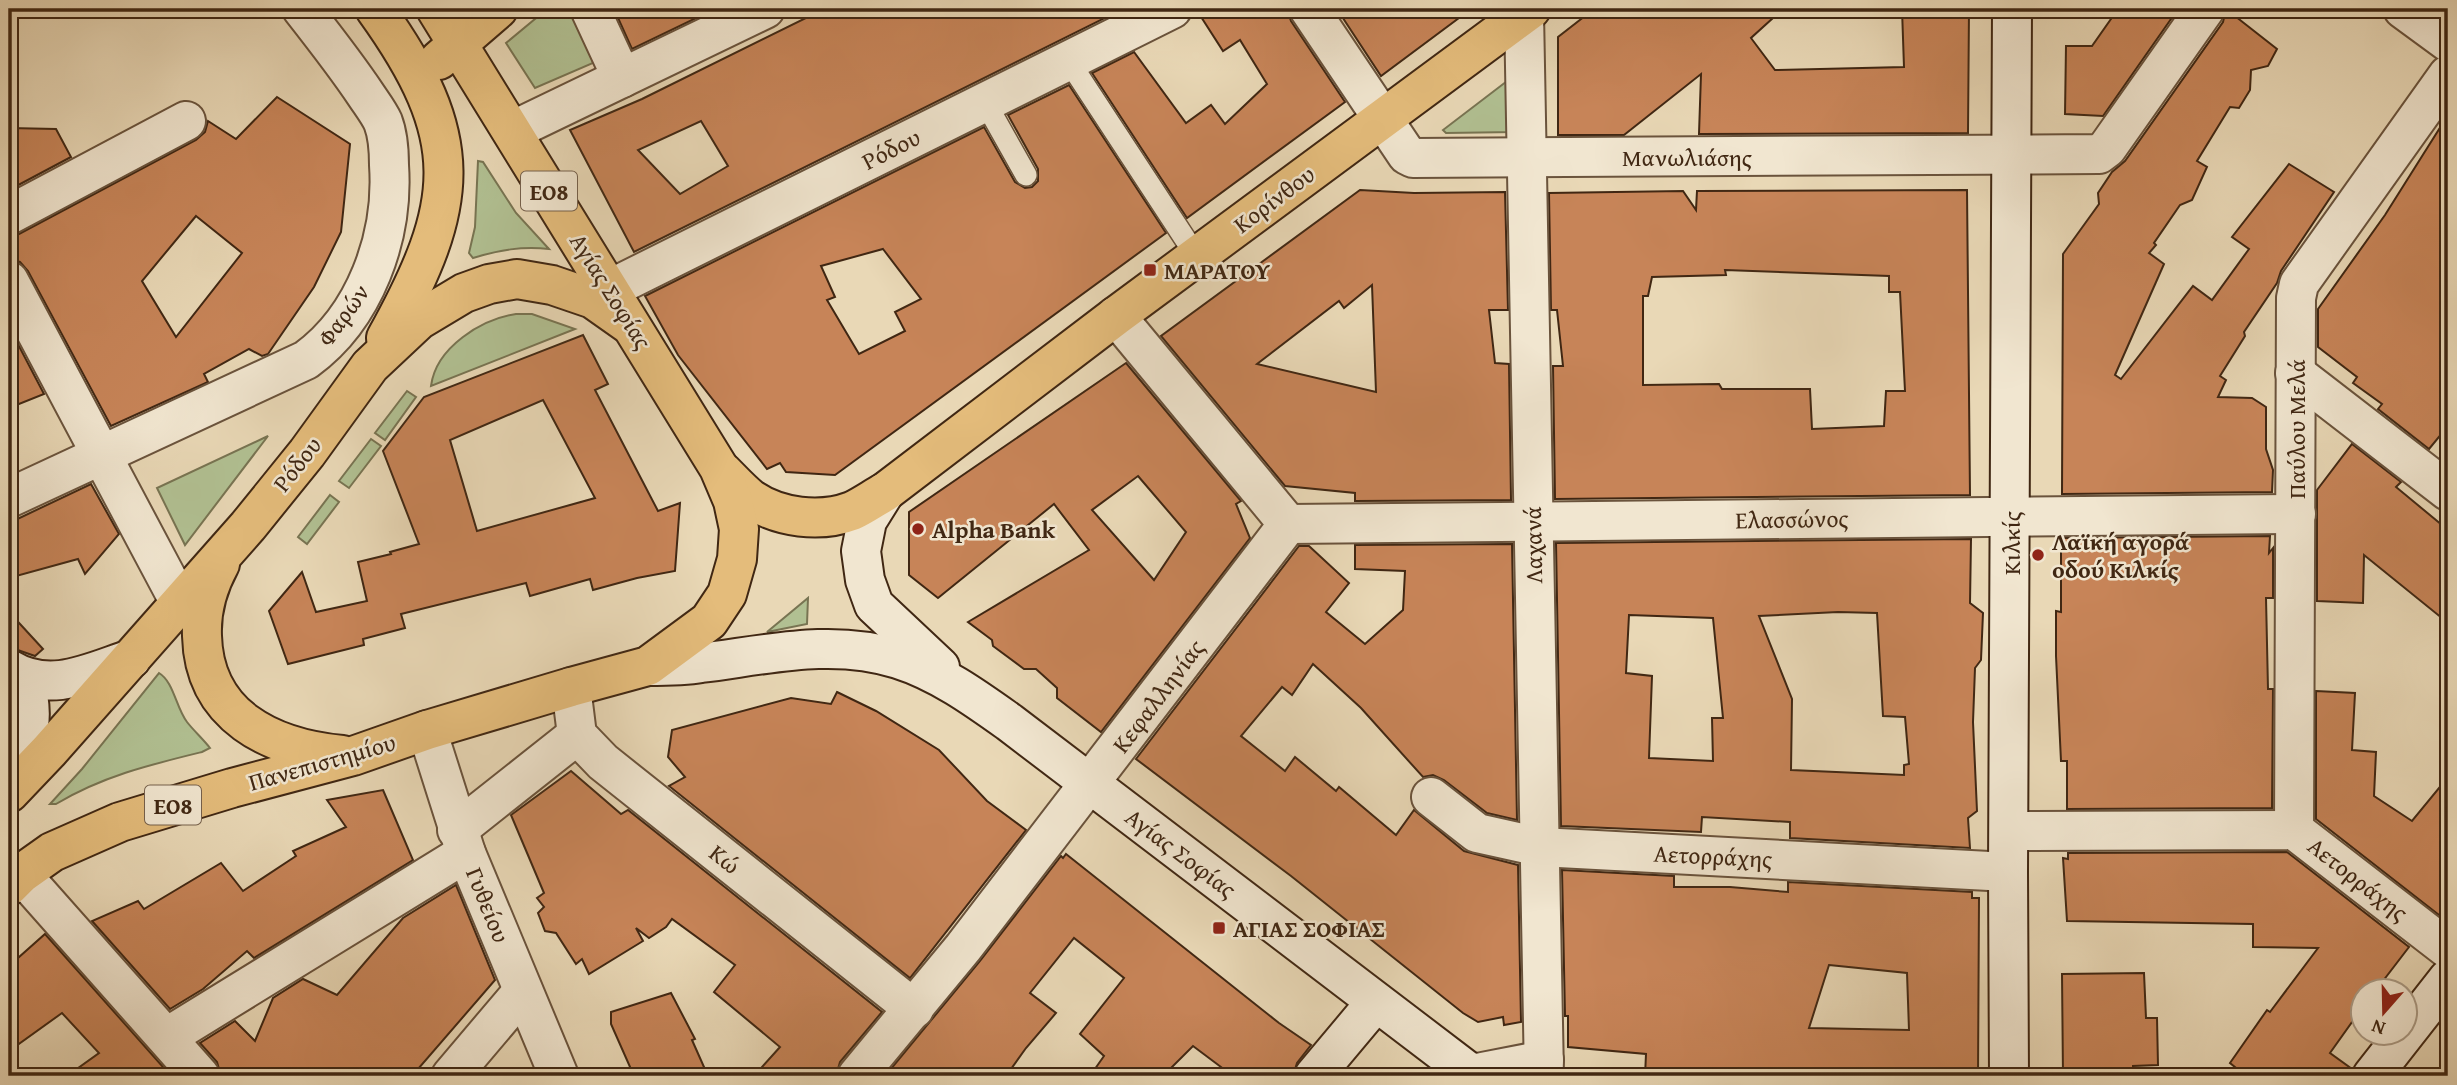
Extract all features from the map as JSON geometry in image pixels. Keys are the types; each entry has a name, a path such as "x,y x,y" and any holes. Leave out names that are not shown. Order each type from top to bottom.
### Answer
{"main road":[{"path":"370,366 420,275 443,203 445,183 441,141 419,78 375,9"},
{"name":"Αγίας Σοφίας","path":"436,9 476,23 512,131 719,467"},
{"name":"Κορίνθου","path":"885,492 1116,316 1528,11"},
{"path":"419,78 476,23"},
{"name":"Ρόδου","path":"9,793 248,526 307,453 370,366 425,316 464,293 504,280 517,279 552,285 593,299 625,321 640,338"},
{"name":"ΕΟ8","path":"719,467 752,500 799,517 820,519 851,511 885,492"},
{"name":"ΕΟ8","path":"648,666 709,621 727,594 737,559 739,529 733,501 719,467"},
{"name":"ΕΟ8","path":"248,526 219,566 206,601 201,626 203,661 208,677 227,708 264,735 302,747 352,756"},
{"name":"Πανεπιστημίου","path":"15,880 52,852 120,822 352,756 427,730 648,666"}],"street":[{"name":"Φαρών","path":"9,498 306,360 338,329 368,281 380,251 389,207 390,171 386,136 378,113 350,71 302,9"},
{"path":"590,9 622,78"},
{"path":"512,131 765,9"},
{"name":"Ρόδου","path":"610,289 1172,9"},
{"path":"1309,9 1382,119"},
{"name":"Κιλκίς","path":"2010,1076 2008,831 2012,9"},
{"name":"Μανωλιάσης","path":"1382,119 1407,155 1413,158 2093,154 2105,151 2205,9"},
{"path":"2403,9 2448,42"},
{"name":"Λαχανά","path":"1528,11 1525,158 1544,1068"},
{"name":"Παύλου Μελά","path":"2294,830 2296,298 2299,284 2448,75"},
{"path":"378,113 419,78"},
{"path":"9,215 186,121"},
{"path":"9,281 179,601"},
{"path":"1116,316 1288,524"},
{"path":"2295,373 2448,491"},
{"path":"885,492 867,521 860,551 865,580 874,605 987,706"},
{"name":"Ελασσώνος","path":"1288,524 2296,514"},
{"name":"Κεφαλληνίας","path":"857,1076 914,1009 1091,785 1288,524"},
{"path":"648,666 698,664 810,649 862,651 898,659 942,677 987,706"},
{"path":"16,674 56,682 131,659"},
{"path":"9,768 26,740 30,725 29,696 16,674"},
{"path":"167,1037 462,841 577,735 571,687"},
{"name":"Αγίας Σοφίας","path":"987,706 1473,1075"},
{"name":"Γυθείου","path":"427,730 462,841 559,1076"},
{"name":"Κώ","path":"577,735 603,762 914,1009"},
{"name":"Αετορράχης","path":"1431,797 1477,833 1539,847 2008,872"},
{"name":"Αετορράχης","path":"2008,831 2294,830 2448,949"},
{"path":"15,880 167,1037 200,1076"},
{"path":"2372,1076 2448,979"},
{"path":"451,1076 523,991"},
{"path":"1314,1076 1376,1002"},
{"path":"1473,1075 1544,1068"}],"lane":[{"path":"1069,60 1196,257"},
{"path":"985,102 1026,175"}],"green space":[{"path":"547,9 580,9 593,63 535,88 506,43"},
{"path":"1515,75 1515,132 1446,133 1443,130"},
{"path":"478,161 483,162 516,213 549,249 511,249 473,258 469,253 475,227"},
{"path":"516,314 532,314 575,329 431,386 435,372 451,347 475,329"},
{"path":"407,391 416,397 385,440 375,433"},
{"path":"268,436 185,545 157,488"},
{"path":"371,439 381,446 349,488 339,481"},
{"path":"330,495 339,502 307,544 298,537"},
{"path":"808,598 807,624 767,632"},
{"path":"159,673 172,689 187,722 210,748 127,772 56,804 50,804 82,769"}],"building":[{"path":"614,9 715,9 632,49"},
{"path":"824,9 1101,9 1107,17 634,252 570,130 642,99","holes":["701,121 728,166 680,194 638,150"]},
{"path":"1196,9 1287,9 1291,21 1345,102 1187,218 1092,73 1134,52 1186,123 1211,105 1225,124 1267,84 1240,40 1223,51"},
{"path":"1337,9 1471,9 1381,76"},
{"path":"1594,9 1783,9 1751,38 1775,70 1904,67 1902,9 1969,9 1968,133 1699,134 1701,74 1624,135 1558,135 1558,37"},
{"path":"2118,9 2178,9 2103,116 2065,114 2066,46 2092,46"},
{"path":"2226,9 2277,49 2268,66 2251,70 2250,90 2239,108 2230,107 2197,161 2207,167 2192,200 2180,205 2149,253 2164,264 2115,375 2121,379 2193,286 2212,300 2249,249 2232,237 2289,164 2334,192 2281,271 2277,283 2244,332 2245,336 2220,376 2226,380 2218,397 2252,398 2266,407 2266,449 2273,470 2272,492 2062,494 2063,254 2099,204 2098,193 2112,172 2125,161 2223,22"},
{"path":"1069,85 1166,233 835,475 786,472 780,463 767,469 678,355 645,296 984,127 1015,182 1025,188 1032,187 1038,181 1038,169 1008,115","holes":["883,249 921,299 895,312 905,331 859,354 827,300 835,297 821,266"]},
{"path":"277,97 350,144 341,232 314,287 268,354 262,356 249,349 204,374 208,382 111,426 28,271 20,262 9,259 9,237 196,140 205,132 208,121 236,139","holes":["196,216 242,253 176,337 142,281"]},
{"path":"2448,115 2448,426 2429,449 2378,409 2382,404 2353,383 2357,377 2318,347 2318,309 2385,215"},
{"path":"9,128 56,129 71,157 9,190"},
{"path":"1360,190 1414,193 1505,192 1508,310 1489,310 1495,363 1509,364 1511,500 1355,501 1355,493 1285,486 1161,336","holes":["1372,285 1376,392 1257,364 1339,301 1344,308"]},
{"path":"1967,190 1970,495 1555,499 1553,366 1563,366 1557,310 1551,310 1549,193 1683,191 1696,210 1697,191","holes":["1725,270 1889,276 1889,292 1900,292 1905,391 1886,391 1884,426 1812,429 1810,389 1722,389 1719,384 1643,385 1643,296 1648,296 1652,277 1726,275"]},
{"path":"9,327 44,394 9,408"},
{"path":"583,335 608,384 595,390 658,511 680,503 675,571 593,590 590,579 530,596 526,583 401,614 405,628 363,639 364,645 288,664 269,611 302,572 316,612 367,601 358,562 419,544 383,451 424,397","holes":["543,400 595,498 477,531 450,440"]},
{"path":"1126,363 1241,501 1236,504 1250,538 1101,732 1057,698 1057,688 1036,669 1024,669 993,646 992,640 968,622 1089,550 1054,504 938,598 909,575 909,512","holes":["1138,476 1186,532 1154,580 1092,510"]},
{"path":"2352,444 2401,482 2396,487 2448,530 2448,623 2364,555 2363,603 2317,601 2317,490"},
{"path":"91,484 119,534 85,574 78,559 9,578 9,523"},
{"path":"2270,536 2269,553 2273,548 2273,598 2266,598 2268,689 2273,689 2272,808 2067,809 2067,761 2061,761 2056,656 2056,611 2061,612 2061,538"},
{"path":"1971,539 1970,603 1983,613 1981,660 1975,668 1973,722 1977,811 1968,818 1970,848 1790,838 1790,822 1702,817 1701,832 1561,826 1556,543","holes":["1877,613 1883,716 1905,717 1909,764 1904,765 1904,775 1791,770 1792,699 1759,616","1629,615 1713,618 1723,718 1712,718 1713,761 1649,758 1652,676 1626,673"]},
{"path":"1512,544 1517,820 1487,813 1444,780 1433,775 1423,777 1361,708 1313,664 1292,695 1282,687 1241,736 1285,771 1295,757 1336,791 1339,787 1396,835 1414,810 1464,851 1518,865 1521,1022 1504,1025 1503,1017 1478,1022 1463,1013 1291,876 1136,759 1299,546 1309,546 1349,583 1326,612 1365,644 1403,610 1405,571 1355,569 1355,545"},
{"path":"9,612 43,649 35,656 9,647"},
{"path":"2316,691 2355,693 2352,750 2376,752 2374,796 2412,821 2448,777 2448,922 2316,819"},
{"path":"837,692 876,711 939,750 987,801 1026,830 910,978 669,786 685,777 668,757 672,730 791,698 831,704"},
{"path":"571,771 621,814 628,810 882,1012 840,1062 836,1076 754,1076 780,1047 714,992 735,965 672,919 666,927 649,938 636,928 643,941 589,974 582,959 576,964 556,933 545,931 538,913 544,907 537,898 544,893 511,815"},
{"path":"383,790 413,860 254,958 247,951 203,989 170,1009 92,921 138,901 144,909 221,863 243,891 296,856 293,851 346,827 327,800"},
{"path":"2287,852 2409,947 2387,976 2348,976 2348,1028 2330,1053 2352,1069 2351,1076 2246,1076 2230,1063 2267,1010 2270,1012 2318,948 2253,947 2253,924 2067,921 2063,858 2068,859 2068,853"},
{"path":"1066,854 1279,1023 1311,1045 1297,1063 1293,1076 1233,1076 1193,1046 1163,1076 1090,1076 1104,1056 1080,1034 1124,978 1074,938 1030,993 1056,1013 1006,1076 885,1076 980,961 1061,856 1063,858"},
{"path":"1562,870 1674,876 1674,887 1730,887 1788,892 1788,882 1972,892 1972,898 1979,898 1978,1076 1645,1076 1646,1054 1568,1047 1568,1016 1565,1016","holes":["1829,965 1907,973 1909,1030 1809,1028"]},
{"path":"456,885 495,980 412,1076 221,1076 217,1062 200,1043 235,1021 255,1041 273,998 303,979 337,995 403,918"},
{"path":"45,934 171,1076 67,1076 99,1053 62,1013 9,1051 9,966"},
{"path":"2144,973 2146,1018 2157,1018 2158,1065 2133,1066 2133,1076 2063,1076 2062,974"},
{"path":"671,993 695,1039 692,1040 708,1076 634,1076 611,1024 611,1012"}],"place":[{"name":"ΜΑΡΑΤΟΥ","path":"1150,270"},
{"name":"Alpha Bank","path":"918,529"},
{"name":"Λαϊκή αγορά οδού Κιλκίς","path":"2038,555"},
{"name":"ΑΓΙΑΣ ΣΟΦΙΑΣ","path":"1219,928"}]}
